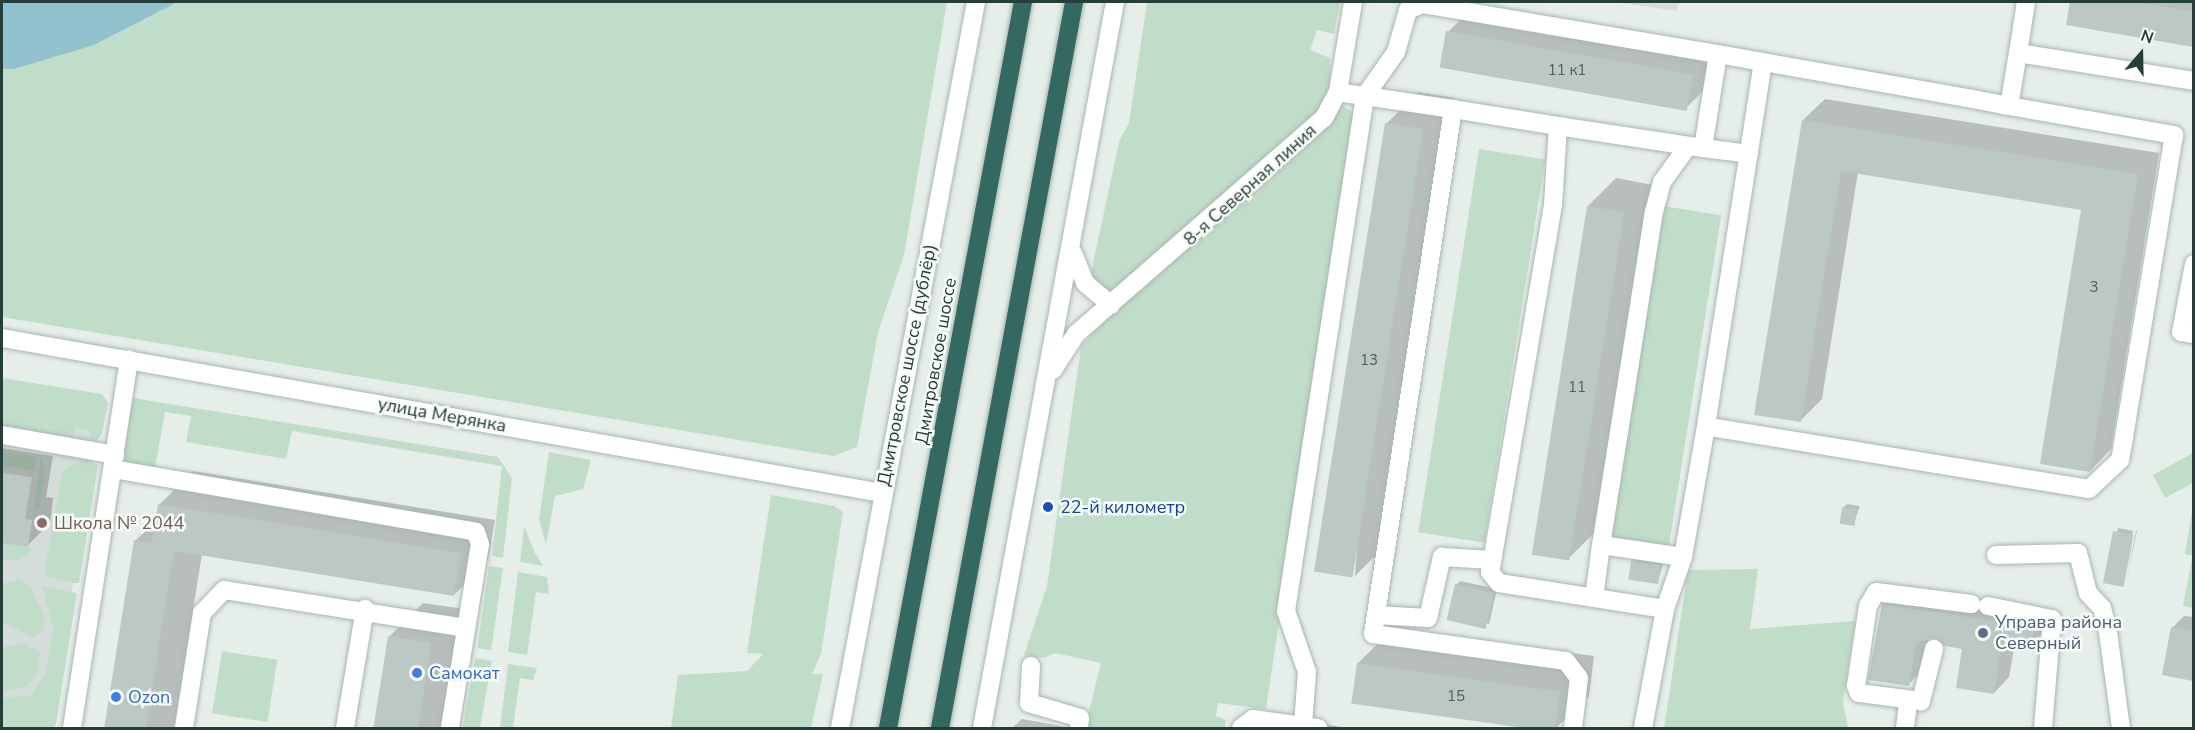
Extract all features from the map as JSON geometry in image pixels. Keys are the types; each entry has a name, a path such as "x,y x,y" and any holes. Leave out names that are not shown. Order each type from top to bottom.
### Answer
{"highway":[{"name":"Дмитровское шоссе","path":"888,729 1023,2"},
{"path":"940,729 1074,2"}],"street":[{"name":"Дмитровское шоссе (дублёр)","path":"840,729 882,493 976,2"},
{"path":"982,729 1048,379 1115,2"},
{"name":"8-я Северная линия","path":"1048,379 1076,334 1324,118 1338,92 1353,2"},
{"path":"2009,106 2026,2"},
{"path":"1241,729 1253,719 1311,727 1307,672 1286,611 1365,96 1396,52 1408,10 1422,4 2174,135 2120,460 2089,489 1706,426"},
{"path":"2018,53 2193,81"},
{"path":"1594,598 1654,211 1662,182 1696,147 1718,54"},
{"path":"1643,729 1665,609 1683,557 1706,426 1763,62"},
{"path":"1338,92 1749,154"},
{"path":"1453,110 1372,634 1566,661 1579,678 1573,729"},
{"path":"1558,126 1553,205 1492,560 1492,579 1499,583 1665,609"},
{"path":"1072,245 1074,267 1111,305"},
{"path":"2193,264 2181,332 2193,334"},
{"name":"улица Мерянка","path":"2,338 882,493"},
{"path":"72,729 129,359"},
{"path":"2,435 114,462 468,527 480,544 450,729"},
{"path":"1601,545 1683,557"},
{"path":"1996,555 2078,553 2088,593 2102,608 2108,632 2121,729"},
{"path":"1376,615 1428,618 1442,557 1492,560"},
{"path":"184,729 202,613 224,590 365,609 466,628"},
{"path":"1934,649 1927,694 1922,701 1908,703 1867,698 1856,686 1871,597 1882,590 2052,619 2043,729"},
{"path":"345,729 365,609"},
{"path":"1032,666 1029,703 1080,718 1078,729"},
{"path":"1905,729 1908,703"}],"shaded area":[{"path":"1614,2 1678,2 1677,11"},
{"name":"Школа № 2044","path":"2,398 100,415 52,716 2,707"}],"green space":[{"path":"178,2 947,2 904,255 878,332 857,447 834,456 2,317 2,69 94,45"},
{"path":"1147,2 1340,2 1334,34 1317,30 1310,50 1330,58 1331,97 1355,114 1266,709 1218,703 1216,716 1226,720 1225,728 1085,728 1101,663 1055,653 1044,658 1024,655 1047,586 1081,347 1115,308 1091,273 1119,142 1129,123"},
{"path":"1479,149 1545,159 1484,543 1418,532"},
{"path":"1663,206 1721,215 1668,550 1610,541"},
{"path":"2,378 102,394 108,403 102,434 96,441 90,440 90,430 75,428 72,439 2,430"},
{"path":"133,398 498,457 512,478 503,558 492,556 502,466 292,431 286,459 186,442 191,416 165,412 155,468 127,463 123,456"},
{"path":"2,451 36,457 34,471 2,465"},
{"path":"549,452 591,460 583,489 555,496 546,545 539,519"},
{"path":"2193,453 2193,483 2165,498 2153,475"},
{"path":"41,456 45,473 39,509 34,509"},
{"path":"85,459 98,465 79,583 73,583 44,576 62,471"},
{"path":"771,495 834,506 843,512 821,654 812,674 823,674 811,728 671,728 678,675 747,671 763,654 747,653"},
{"path":"2192,512 2194,512 2193,556 2185,554"},
{"path":"524,526 535,553 543,566 520,562"},
{"path":"2,543 33,549 20,560 2,560"},
{"path":"2192,558 2194,558 2193,608 2183,606"},
{"path":"489,566 503,568 491,650 477,648"},
{"path":"1758,569 1750,629 1855,621 1843,702 1848,728 1664,728 1688,570"},
{"path":"518,572 547,577 549,594 536,592 527,655 508,652"},
{"path":"19,579 31,588 45,617 43,631 33,637 2,622 2,584"},
{"path":"42,586 77,593 56,724 53,728 2,728 2,698 32,695 46,672 53,627"},
{"path":"23,643 40,652 38,673 25,687 2,691 2,647"},
{"path":"222,651 277,660 267,722 212,713"},
{"path":"475,658 492,661 480,728 463,728"},
{"path":"508,664 537,668 533,680 520,678 513,728 500,728"}],"water":[{"path":"2,2 178,2 94,45 14,69 2,69"}],"building":[{"path":"2070,2 2136,2 2193,11 2193,47 2066,25"},
{"path":"1446,31 1693,75 1687,111 1440,67"},
{"path":"1802,120 2138,174 2090,472 2040,464 2081,210 1841,171 1801,422 1754,415"},
{"path":"1385,123 1424,129 1352,578 1314,571"},
{"path":"1587,206 1625,212 1569,561 1532,555"},
{"path":"2,473 32,477 25,519 32,520 28,547 2,543"},
{"path":"158,504 461,553 454,596 174,551 146,729 104,729 134,540 152,543"},
{"path":"1842,507 1857,509 1854,526 1840,524"},
{"path":"2113,531 2134,535 2124,587 2103,583"},
{"path":"1631,561 1661,565 1658,584 1628,580"},
{"path":"1455,584 1494,593 1486,629 1447,620"},
{"path":"1882,604 2034,627 2031,647 2002,642 1994,694 1956,688 1962,649 1945,646 1936,638 1916,642 1909,686 1868,680"},
{"path":"2171,627 2193,631 2193,681 2162,675"},
{"path":"388,636 431,643 418,728 373,728"},
{"path":"1357,663 1560,692 1555,728 1525,728 1351,704"}],"place":[{"name":"22-й километр","path":"1048,507"},
{"name":"Школа № 2044","path":"42,523"},
{"name":"Управа района Северный","path":"1983,633"},
{"name":"Самокат","path":"417,673"},
{"name":"Ozon","path":"116,697"}]}
